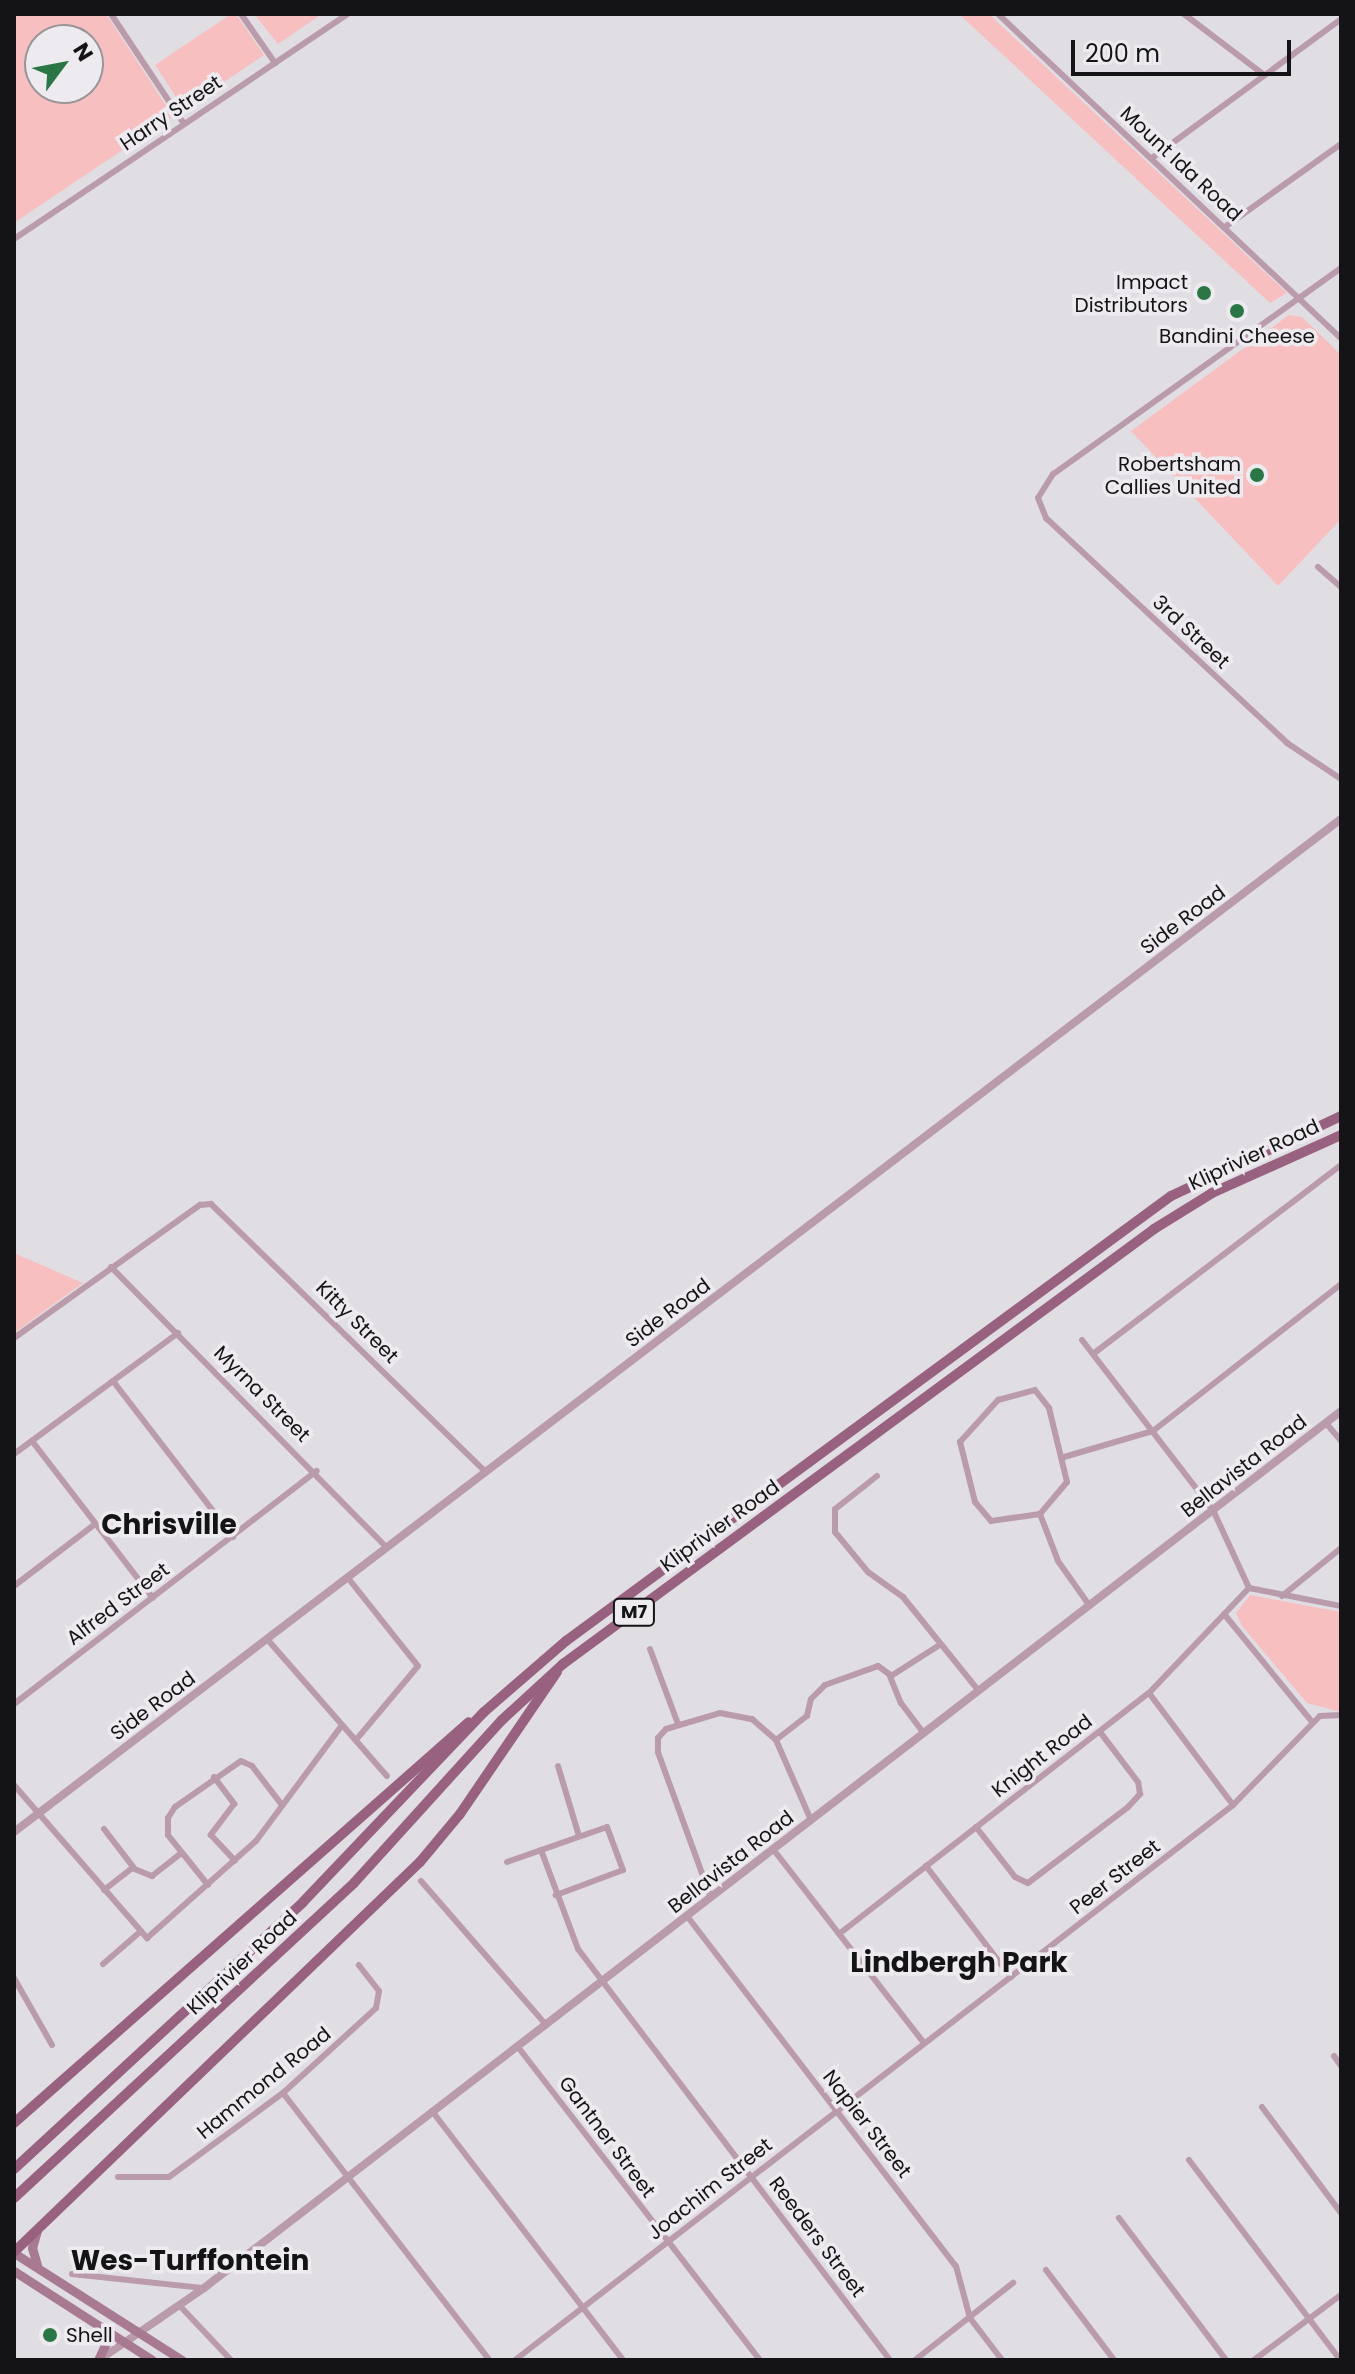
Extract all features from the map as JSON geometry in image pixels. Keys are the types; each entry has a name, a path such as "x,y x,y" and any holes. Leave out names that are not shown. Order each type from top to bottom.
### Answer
{"main road":[{"name":"Kliprivier Road","path":"14,2169 303,1902 484,1712 566,1641 1134,1220 1214,1172 1341,1116"},
{"name":"Kliprivier Road","path":"14,2198 354,1883 502,1720 563,1664 1154,1229 1212,1193 1341,1135"},
{"path":"182,2360 14,2252 420,1862 465,1806 563,1664"},
{"path":"14,2123 484,1712"},
{"path":"39,2227 32,2248 43,2272"},
{"path":"14,2271 152,2360"},
{"path":"98,2360 107,2341 104,2329"}],"street":[{"path":"111,14 184,124"},
{"path":"241,14 275,63"},
{"name":"Harry Street","path":"14,239 347,14"},
{"name":"Mount Ida Road","path":"998,14 1341,338"},
{"path":"1184,14 1264,75"},
{"path":"1152,158 1341,19"},
{"path":"1225,227 1341,144"},
{"path":"1298,296 1341,268"},
{"name":"3rd Street","path":"1298,296 1053,474 1039,493 1043,515 1081,551 1297,752 1341,779"},
{"path":"1318,567 1341,587"},
{"name":"Side Road","path":"14,1832 1341,819"},
{"path":"1093,1354 1341,1165"},
{"name":"Kitty Street","path":"111,1267 200,1205 211,1204 224,1213 486,1472"},
{"path":"14,1338 111,1267"},
{"name":"Myrna Street","path":"111,1267 317,1471 387,1548"},
{"path":"1064,1457 1153,1431 1341,1284"},
{"path":"14,1454 178,1333"},
{"path":"1082,1340 1213,1510 1249,1588 1341,1606"},
{"path":"113,1381 233,1537"},
{"path":"1035,1390 1047,1402 1064,1457 1067,1482 1040,1514 994,1521 984,1518 960,1442 998,1400 1035,1390"},
{"name":"Bellavista Road","path":"98,2360 204,2288 1341,1411"},
{"path":"1326,1423 1341,1441"},
{"path":"32,1441 153,1598"},
{"name":"Alfred Street","path":"14,1704 317,1471"},
{"path":"877,1476 835,1509 835,1532 868,1572 903,1597 978,1690"},
{"path":"1040,1514 1058,1561 1089,1605"},
{"path":"14,1586 95,1524"},
{"path":"1282,1596 1341,1548"},
{"path":"348,1578 418,1666 356,1740"},
{"name":"Knight Road","path":"839,1934 1149,1693 1249,1588"},
{"path":"1224,1614 1312,1722 1322,1714 1341,1715"},
{"path":"267,1639 387,1776"},
{"path":"891,1676 941,1644"},
{"path":"650,1649 678,1724"},
{"path":"776,1740 807,1716 811,1699 825,1685 878,1666 891,1676 901,1703 923,1732"},
{"path":"1149,1693 1233,1805"},
{"path":"711,1898 658,1752 662,1734 678,1724 731,1713 752,1719 776,1740 811,1820"},
{"name":"Peer Street","path":"924,2043 1233,1805 1312,1722"},
{"path":"14,1785 147,1938 262,1834 342,1725"},
{"path":"976,1827 1015,1877 1028,1883 1128,1807 1140,1794 1138,1782 1100,1732"},
{"path":"208,1885 168,1835 168,1818 214,1777 236,1762 246,1762 282,1805"},
{"path":"558,1766 579,1836"},
{"path":"214,1777 234,1804 211,1835 235,1861"},
{"path":"507,1862 607,1827 623,1870 556,1895"},
{"path":"104,1829 134,1868 150,1877 181,1853"},
{"path":"773,1849 924,2043"},
{"name":"Reeders Street","path":"541,1850 575,1944 890,2360"},
{"path":"926,1866 1011,1977"},
{"path":"104,1890 134,1868"},
{"path":"421,1881 546,2025"},
{"name":"Napier Street","path":"687,1916 956,2266 970,2318 1002,2360"},
{"path":"103,1964 141,1931"},
{"name":"Hammond Road","path":"118,2177 169,2177 283,2093 376,2008 379,1991 359,1965"},
{"path":"14,1978 52,2045"},
{"name":"Joachim Street","path":"515,2360 924,2043"},
{"name":"Gantner Street","path":"518,2047 760,2360"},
{"path":"1334,2056 1341,2066"},
{"path":"283,2093 489,2360"},
{"path":"1262,2107 1341,2213"},
{"path":"432,2111 623,2360"},
{"path":"1189,2160 1340,2360"},
{"path":"1119,2218 1226,2360"},
{"path":"1046,2270 1114,2360"},
{"path":"72,2274 204,2288"},
{"path":"915,2360 1013,2283"},
{"path":"1254,2360 1341,2295"},
{"path":"179,2305 231,2360"}],"shaded area":[{"path":"14,14 106,14 173,116 14,223"},
{"path":"231,14 236,14 264,55 184,109 155,65"},
{"path":"254,14 322,14 278,44"},
{"path":"959,14 989,14 1287,293 1270,303"},
{"name":"Robertsham Callies United","path":"1289,315 1302,317 1341,355 1341,519 1278,586 1131,431"},
{"path":"14,1253 83,1283 14,1333"},
{"path":"1250,1595 1341,1612 1341,1712 1307,1703 1242,1626 1236,1613"}],"place":[{"name":"Impact Distributors","path":"1204,293"},
{"name":"Bandini Cheese","path":"1237,311"},
{"name":"Robertsham Callies United","path":"1257,475"},
{"name":"Shell","path":"50,2335"}],"district":[{"name":"Chrisville","path":"169,1525"},
{"name":"Lindbergh Park","path":"959,1963"},
{"name":"Wes-Turffontein","path":"190,2261"}]}
